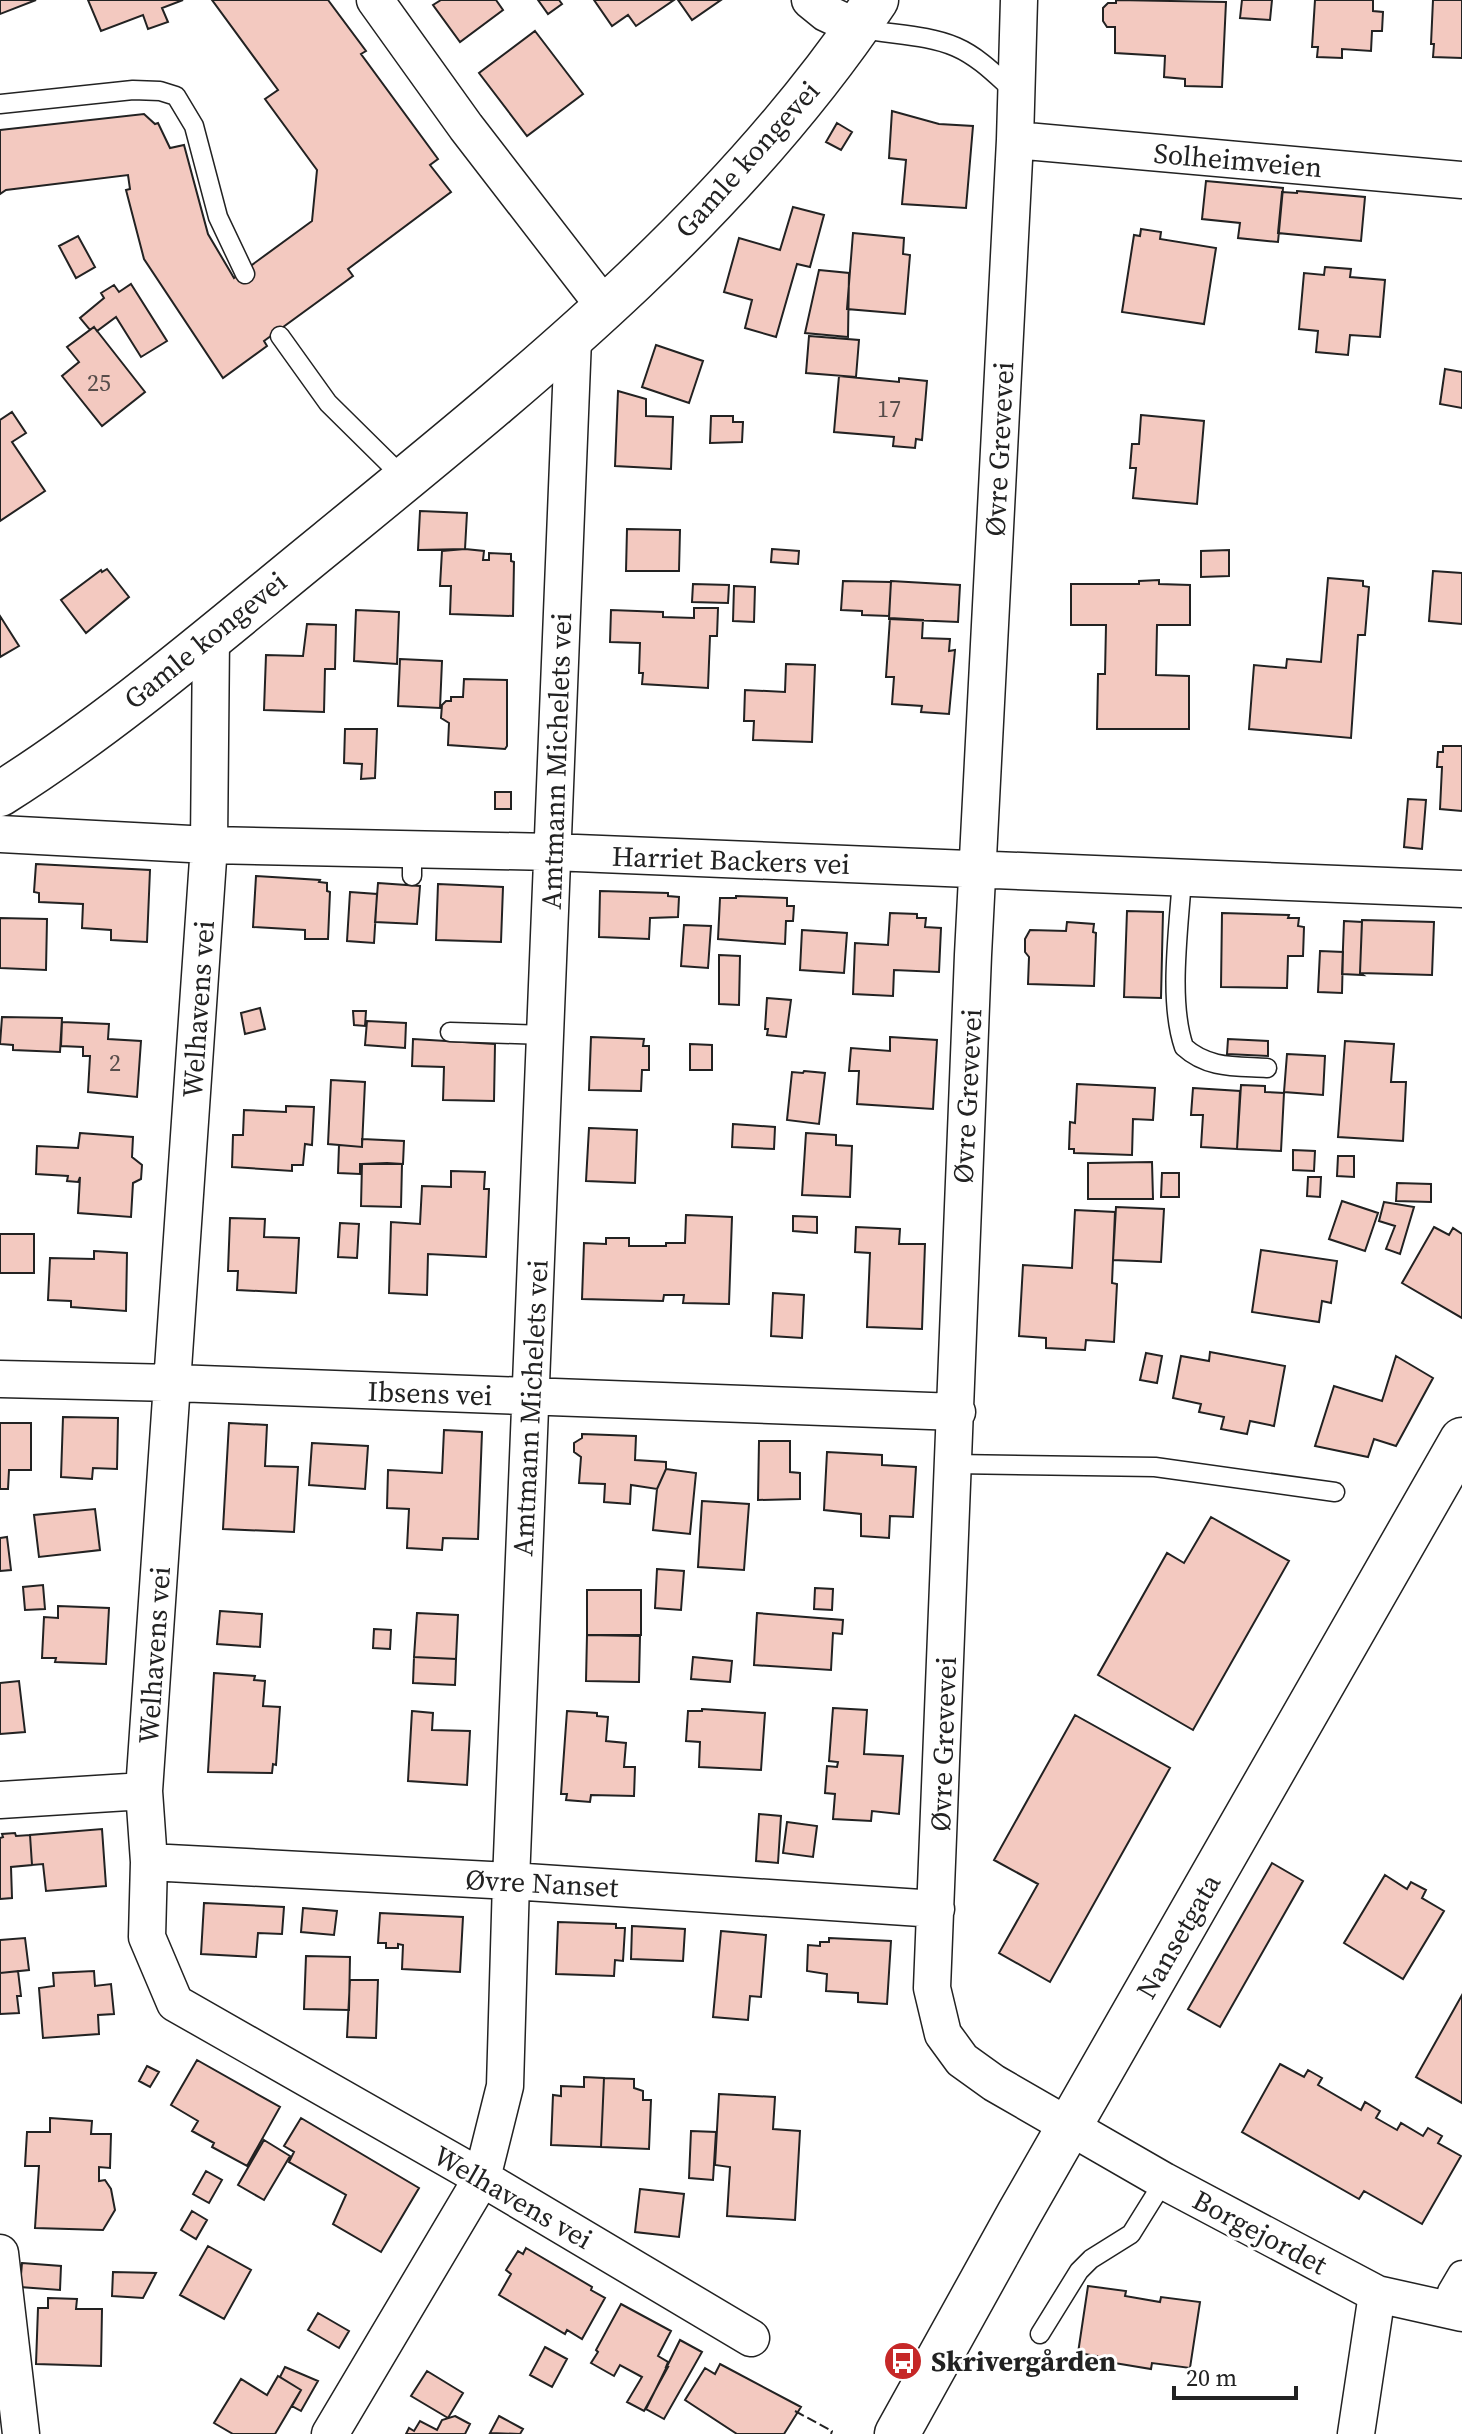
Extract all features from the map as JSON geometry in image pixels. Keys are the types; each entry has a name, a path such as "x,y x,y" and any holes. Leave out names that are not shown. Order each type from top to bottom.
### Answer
{"street":[{"path":"375,0 466,127 605,307"},
{"path":"810,0 826,13 867,14"},
{"name":"Øvre Grevevei","path":"1019,0 1015,140 957,1318 957,1412 932,1988 943,2034 962,2060 994,2083 1069,2127"},
{"name":"Gamle kongevei","path":"0,794 52,761 211,637 573,339 709,206 783,125 867,14"},
{"name":"Solheimveien","path":"1015,140 1462,180"},
{"name":"Amtmann Michelets vei","path":"330,2434 482,2178 505,2086 573,339"},
{"name":"Welhavens vei","path":"211,637 209,845 144,1791 149,1862 147,1937 175,2003 482,2178 751,2338"},
{"name":"Harriet Backers vei","path":"0,834 209,845 412,862 552,852 1462,889"},
{"name":"Ibsens vei","path":"0,1379 957,1412"},
{"name":"Nansetgata","path":"897,2434 1462,1440"},
{"path":"0,1800 144,1791"},
{"name":"Øvre Nanset","path":"149,1862 511,1881 936,1909"},
{"name":"Borgejordet","path":"1069,2127 1377,2294 1459,2293"},
{"path":"0,2253 21,2434"},
{"path":"1356,2434 1377,2294"}],"lane":[{"path":"867,14 889,35 922,37 956,47 985,65 1015,92"},
{"path":"0,104 133,90 160,91 176,96 194,126 218,217 245,274"},
{"path":"280,336 328,403 405,479"},
{"path":"1182,878 1177,1018 1184,1047 1206,1062 1267,1068"},
{"path":"450,1032 546,1035"},
{"path":"954,1464 1155,1467 1335,1492"},
{"path":"1040,2334 1079,2271 1091,2259 1131,2234 1164,2181"}],"building":[{"path":"0,0 36,0 0,14"},
{"path":"88,0 183,0 162,8 168,22 148,29 143,15 101,31"},
{"path":"212,0 328,0 366,51 361,54 438,159 430,165 451,192 348,269 353,276 264,341 267,346 223,378 144,259 126,190 130,189 128,175 6,190 0,194 0,130 144,114 155,124 158,123 170,148 184,145 208,234 234,278 312,221 317,170 265,99 278,90"},
{"path":"441,0 496,0 503,10 460,42 433,5"},
{"path":"538,0 559,0 562,4 548,14"},
{"path":"594,0 674,0 636,26 628,15 612,26"},
{"path":"678,0 721,0 692,20"},
{"path":"1116,0 1226,2 1222,87 1185,86 1185,79 1164,77 1165,56 1115,53 1115,27 1107,27 1103,21 1103,8 1108,3 1116,3"},
{"path":"1242,0 1272,0 1270,20 1240,18"},
{"path":"1315,0 1373,0 1373,11 1383,12 1382,31 1372,31 1371,51 1342,49 1342,58 1317,57 1318,47 1312,47"},
{"path":"1433,0 1462,0 1462,58 1433,57"},
{"path":"535,31 583,94 527,136 479,73"},
{"path":"892,111 939,124 973,126 966,208 902,204 906,160 889,158"},
{"path":"837,123 852,132 841,150 826,142"},
{"path":"1206,181 1283,188 1278,242 1238,238 1240,223 1202,219"},
{"path":"1282,192 1365,197 1361,241 1278,233"},
{"path":"793,207 824,215 810,267 797,264 776,337 745,328 752,300 724,292 739,238 780,250"},
{"path":"1141,229 1161,232 1160,239 1216,248 1204,324 1122,312 1134,235 1140,236"},
{"path":"853,233 904,238 903,254 910,255 905,314 847,309"},
{"path":"78,236 95,267 76,278 59,246"},
{"path":"1325,267 1351,269 1350,277 1385,280 1380,337 1350,335 1348,355 1316,352 1318,331 1299,329 1304,273 1324,275"},
{"path":"819,270 849,273 848,337 805,333"},
{"path":"131,284 167,341 141,357 116,317 97,331 94,327 90,330 80,318 104,298 101,293 114,285 119,292"},
{"path":"94,327 145,392 102,426 62,376 79,362 67,347"},
{"path":"809,336 859,340 856,377 806,373"},
{"path":"656,345 703,361 689,403 642,387"},
{"path":"1445,369 1462,372 1462,408 1440,404"},
{"path":"839,376 899,382 899,378 927,381 922,440 916,439 915,448 893,446 894,437 834,432"},
{"path":"618,391 646,399 646,416 673,417 671,469 615,466"},
{"path":"12,412 26,433 12,442 45,491 0,521 0,420"},
{"path":"1141,415 1204,421 1197,504 1133,498 1136,468 1130,468 1132,444 1139,444"},
{"path":"711,416 733,416 733,422 743,422 742,442 710,443"},
{"path":"420,511 467,513 465,549 418,550"},
{"path":"627,529 680,530 679,571 626,571"},
{"path":"772,549 799,551 798,564 771,562"},
{"path":"1229,550 1229,576 1201,577 1201,551"},
{"path":"442,551 484,551 483,560 489,560 489,553 511,554 511,561 514,562 513,616 450,614 451,586 440,586"},
{"path":"107,569 129,597 86,633 61,600 101,570"},
{"path":"1433,571 1462,573 1462,624 1429,621"},
{"path":"1328,578 1363,581 1363,586 1369,587 1365,635 1358,635 1351,738 1249,729 1254,665 1286,668 1287,659 1321,662"},
{"path":"1159,580 1159,584 1190,585 1190,625 1157,625 1156,675 1189,676 1189,729 1097,729 1098,674 1105,674 1106,625 1071,625 1071,584 1139,584 1139,581"},
{"path":"843,581 891,582 889,616 841,610"},
{"path":"891,581 960,585 958,622 889,619"},
{"path":"693,584 729,585 728,603 692,602"},
{"path":"734,586 755,587 754,622 733,621"},
{"path":"694,608 718,608 717,636 710,636 708,688 642,684 643,673 639,673 640,643 610,642 611,610 663,612 663,617 694,618"},
{"path":"356,610 399,612 397,664 354,661"},
{"path":"0,616 19,646 0,657"},
{"path":"890,618 923,620 922,638 950,639 949,651 955,650 949,714 921,712 922,706 892,704 894,677 886,677"},
{"path":"307,624 336,625 335,669 325,669 324,712 264,710 266,655 303,656"},
{"path":"400,659 442,661 440,708 398,706"},
{"path":"786,664 815,665 812,742 753,740 754,721 744,721 745,690 785,692"},
{"path":"464,679 507,680 505,749 448,745 449,723 441,718 442,705 451,701 451,697 463,697"},
{"path":"345,729 377,729 375,778 361,779 362,764 344,763"},
{"path":"1443,746 1462,746 1462,811 1440,809 1442,767 1437,767 1438,752 1443,752"},
{"path":"495,792 511,792 511,809 495,809"},
{"path":"1408,799 1426,800 1422,849 1404,847"},
{"path":"36,864 150,870 147,942 111,940 111,930 82,928 83,904 39,902 39,893 34,892"},
{"path":"256,876 327,883 327,891 330,892 328,939 305,939 305,930 253,927"},
{"path":"378,883 420,886 417,924 375,922"},
{"path":"438,884 503,887 501,942 436,940"},
{"path":"600,891 668,893 668,896 679,897 678,917 650,918 649,939 599,937"},
{"path":"350,892 377,894 374,943 347,941"},
{"path":"720,898 787,898 787,906 794,906 793,921 786,921 785,944 718,939"},
{"path":"1127,911 1163,912 1161,998 1124,997"},
{"path":"890,913 917,914 917,918 926,918 925,927 941,928 939,972 894,970 893,996 853,994 855,943 888,945"},
{"path":"1222,913 1299,918 1298,926 1304,927 1303,956 1288,956 1287,988 1221,987"},
{"path":"0,918 47,919 46,970 0,968"},
{"path":"1362,920 1434,922 1432,975 1360,973"},
{"path":"1344,921 1362,922 1360,973 1363,975 1342,974"},
{"path":"1067,922 1094,924 1094,986 1028,984 1029,957 1025,952 1025,939 1030,930 1066,931"},
{"path":"684,925 711,926 708,968 681,966"},
{"path":"802,930 847,933 844,973 800,970"},
{"path":"1320,951 1343,952 1342,993 1318,992"},
{"path":"719,955 740,956 739,1005 719,1004"},
{"path":"767,998 791,1000 786,1037 767,1035"},
{"path":"260,1008 265,1029 245,1034 241,1013"},
{"path":"353,1011 366,1011 365,1026 354,1025"},
{"path":"2,1017 62,1018 60,1052 13,1050 13,1045 0,1044"},
{"path":"367,1021 406,1023 405,1048 365,1045"},
{"path":"62,1022 109,1024 108,1039 141,1041 137,1097 88,1092 90,1056 83,1056 83,1047 61,1046"},
{"path":"591,1037 644,1039 643,1046 649,1046 649,1070 642,1070 641,1091 589,1090"},
{"path":"890,1037 937,1040 933,1109 857,1104 859,1071 849,1071 851,1048 890,1051"},
{"path":"413,1039 495,1044 494,1101 443,1100 444,1067 412,1066"},
{"path":"1228,1039 1268,1041 1268,1056 1227,1054"},
{"path":"1345,1041 1394,1044 1391,1082 1406,1082 1403,1141 1338,1137"},
{"path":"690,1044 712,1045 712,1070 690,1070"},
{"path":"1287,1054 1325,1056 1323,1095 1284,1092"},
{"path":"792,1072 825,1073 819,1124 787,1120"},
{"path":"331,1080 365,1082 362,1147 328,1144"},
{"path":"1077,1084 1155,1088 1153,1120 1133,1119 1132,1155 1074,1153 1074,1149 1069,1149 1070,1122 1075,1123"},
{"path":"1241,1085 1265,1086 1265,1092 1284,1093 1281,1151 1237,1149"},
{"path":"1193,1088 1240,1091 1237,1149 1201,1147 1203,1115 1191,1115"},
{"path":"286,1106 314,1107 312,1145 305,1144 303,1165 292,1165 292,1171 232,1167 233,1135 243,1135 244,1110 286,1112"},
{"path":"733,1124 775,1127 774,1149 732,1147"},
{"path":"589,1128 637,1130 635,1183 586,1181"},
{"path":"80,1133 133,1137 132,1157 142,1165 141,1179 133,1183 131,1217 78,1213 80,1177 78,1182 67,1181 68,1176 36,1174 37,1146 78,1148"},
{"path":"806,1133 836,1135 836,1145 852,1146 850,1197 802,1195"},
{"path":"362,1139 404,1141 403,1164 360,1164 360,1174 338,1173 339,1145 362,1147"},
{"path":"1293,1150 1315,1151 1314,1171 1293,1170"},
{"path":"1338,1156 1354,1156 1354,1177 1337,1176"},
{"path":"1152,1162 1153,1199 1088,1199 1088,1163"},
{"path":"362,1164 402,1164 401,1207 361,1206"},
{"path":"451,1171 485,1172 484,1189 489,1189 486,1257 428,1254 427,1295 389,1293 391,1222 420,1224 422,1186 451,1187"},
{"path":"1162,1173 1179,1173 1179,1197 1161,1197"},
{"path":"1308,1177 1321,1177 1320,1197 1307,1196"},
{"path":"1397,1183 1431,1184 1431,1202 1396,1201"},
{"path":"1342,1201 1378,1213 1365,1251 1329,1239"},
{"path":"1384,1202 1414,1207 1400,1254 1386,1249 1395,1226 1379,1221"},
{"path":"1116,1207 1164,1209 1161,1262 1113,1260"},
{"path":"1075,1210 1115,1212 1112,1283 1117,1284 1114,1342 1086,1340 1085,1350 1046,1348 1046,1338 1019,1336 1023,1265 1072,1268"},
{"path":"686,1215 732,1217 729,1304 683,1303 684,1295 664,1295 663,1301 582,1299 584,1243 606,1244 606,1238 629,1238 629,1246 685,1243"},
{"path":"793,1216 817,1217 817,1233 793,1231"},
{"path":"230,1218 265,1219 264,1237 299,1238 296,1293 237,1290 238,1271 228,1271"},
{"path":"340,1223 359,1224 357,1258 338,1257"},
{"path":"856,1227 900,1229 899,1244 925,1244 922,1329 867,1327 870,1253 855,1252"},
{"path":"1434,1227 1449,1235 1453,1228 1462,1234 1462,1318 1402,1283"},
{"path":"0,1234 34,1234 34,1273 0,1273"},
{"path":"1261,1250 1337,1261 1331,1303 1322,1301 1319,1322 1252,1312"},
{"path":"94,1251 127,1253 126,1311 71,1307 71,1301 48,1300 50,1258 94,1259"},
{"path":"773,1293 804,1295 802,1338 771,1336"},
{"path":"1210,1352 1285,1366 1274,1426 1250,1421 1247,1434 1221,1429 1224,1417 1199,1412 1201,1404 1173,1398 1181,1356 1209,1361"},
{"path":"1146,1353 1162,1356 1157,1383 1140,1380"},
{"path":"1396,1356 1433,1378 1396,1446 1374,1439 1368,1457 1315,1446 1334,1386 1382,1401"},
{"path":"63,1417 118,1418 117,1469 93,1468 92,1479 61,1477"},
{"path":"0,1423 31,1423 31,1470 9,1470 8,1489 0,1489"},
{"path":"229,1423 267,1425 265,1466 298,1467 294,1532 223,1529"},
{"path":"444,1430 482,1432 478,1539 443,1538 442,1550 407,1548 409,1509 387,1508 388,1470 442,1473"},
{"path":"582,1434 636,1436 635,1460 666,1462 657,1489 631,1485 630,1504 604,1502 605,1484 579,1483 581,1457 574,1452 574,1443 582,1438"},
{"path":"759,1441 790,1441 790,1472 800,1473 800,1499 758,1500"},
{"path":"312,1443 368,1446 365,1489 309,1485"},
{"path":"827,1452 882,1455 882,1465 916,1467 913,1517 890,1516 889,1538 861,1536 861,1514 824,1510"},
{"path":"666,1469 696,1473 690,1534 653,1530 657,1489"},
{"path":"702,1501 749,1504 744,1570 698,1567"},
{"path":"95,1509 100,1550 39,1557 34,1515"},
{"path":"1211,1517 1289,1561 1193,1730 1098,1675 1167,1553 1184,1563"},
{"path":"7,1537 11,1570 0,1571 0,1538"},
{"path":"657,1569 684,1571 681,1610 655,1608"},
{"path":"43,1585 45,1609 25,1610 23,1587"},
{"path":"815,1588 833,1589 832,1610 814,1609"},
{"path":"587,1590 641,1590 641,1635 587,1635"},
{"path":"58,1606 109,1608 106,1664 55,1662 56,1658 42,1658 44,1617 58,1618"},
{"path":"220,1611 262,1614 260,1647 217,1644"},
{"path":"417,1613 458,1615 456,1659 414,1657"},
{"path":"757,1613 843,1620 842,1634 833,1633 831,1670 754,1665"},
{"path":"374,1629 391,1630 390,1649 373,1648"},
{"path":"587,1635 640,1636 639,1682 586,1681"},
{"path":"414,1657 456,1659 455,1685 413,1683"},
{"path":"693,1657 732,1661 730,1682 691,1679"},
{"path":"214,1673 255,1676 254,1680 265,1681 263,1706 280,1707 276,1765 273,1764 272,1773 208,1772"},
{"path":"19,1681 25,1732 0,1734 0,1683"},
{"path":"833,1708 867,1710 864,1754 903,1756 899,1814 872,1811 871,1821 833,1819 835,1794 825,1793 827,1766 837,1767 838,1762 829,1761"},
{"path":"412,1711 433,1713 432,1730 470,1731 467,1785 408,1781"},
{"path":"567,1711 608,1717 606,1741 626,1743 624,1767 635,1767 634,1796 591,1795 590,1802 566,1800 567,1794 561,1794"},
{"path":"688,1711 765,1713 761,1770 699,1767 700,1742 686,1741"},
{"path":"1075,1715 1170,1768 1050,1982 999,1953 1038,1884 994,1860"},
{"path":"759,1814 781,1816 778,1863 756,1861"},
{"path":"787,1822 817,1826 813,1857 783,1853"},
{"path":"102,1829 106,1886 46,1891 43,1864 32,1865 30,1835"},
{"path":"15,1833 16,1836 30,1835 32,1865 11,1867 12,1898 0,1899 0,1838 2,1834"},
{"path":"1272,1863 1303,1881 1220,2027 1188,2009"},
{"path":"1385,1875 1407,1889 1411,1882 1426,1890 1422,1898 1444,1911 1403,1979 1344,1943"},
{"path":"204,1903 284,1907 282,1934 258,1933 256,1957 201,1954"},
{"path":"303,1908 337,1911 334,1935 301,1932"},
{"path":"380,1913 463,1917 460,1972 402,1969 403,1945 386,1948 386,1943 378,1943"},
{"path":"558,1922 616,1924 616,1928 625,1928 623,1961 615,1960 614,1976 556,1974"},
{"path":"632,1926 685,1929 683,1961 631,1959"},
{"path":"721,1931 766,1935 761,1997 750,1996 748,2020 713,2017"},
{"path":"25,1938 29,1970 0,1973 0,1940"},
{"path":"829,1938 891,1941 887,2004 858,2002 858,1993 826,1991 827,1974 807,1971 808,1945 820,1946 820,1942 829,1942"},
{"path":"306,1956 350,1957 349,2010 304,2009"},
{"path":"18,1971 21,1996 17,1996 19,2013 0,2014 0,1973"},
{"path":"94,1971 95,1986 111,1984 114,2014 98,2015 99,2034 43,2038 39,1988 54,1986 53,1973"},
{"path":"350,1980 378,1980 376,2038 347,2037"},
{"path":"1462,1995 1462,2103 1416,2077"},
{"path":"197,2060 280,2107 247,2166 212,2147 214,2143 192,2131 198,2121 171,2105"},
{"path":"1280,2064 1304,2077 1308,2070 1322,2078 1318,2085 1361,2110 1365,2102 1380,2111 1376,2118 1397,2130 1401,2123 1423,2136 1428,2128 1442,2136 1438,2143 1461,2156 1422,2224 1364,2191 1359,2199 1242,2132"},
{"path":"147,2066 159,2072 150,2087 139,2081"},
{"path":"584,2077 604,2078 601,2147 551,2145 553,2095 561,2096 561,2086 584,2087"},
{"path":"604,2078 634,2079 634,2088 643,2091 643,2100 651,2100 649,2149 601,2147"},
{"path":"719,2094 775,2097 773,2129 800,2131 795,2220 727,2216 730,2167 715,2165"},
{"path":"50,2118 92,2121 91,2134 111,2134 110,2168 99,2167 99,2181 105,2180 111,2189 115,2210 103,2230 35,2228 39,2166 25,2166 27,2132 50,2132"},
{"path":"301,2118 419,2188 381,2252 333,2224 346,2195 289,2162 294,2152 284,2146"},
{"path":"691,2131 716,2132 713,2180 689,2178"},
{"path":"264,2140 290,2156 264,2200 238,2185"},
{"path":"206,2171 222,2180 209,2203 193,2194"},
{"path":"640,2189 684,2194 679,2237 635,2232"},
{"path":"192,2211 207,2220 196,2239 181,2230"},
{"path":"208,2246 251,2270 224,2319 180,2295"},
{"path":"526,2248 605,2298 582,2339 567,2330 565,2334 499,2295 511,2274 506,2270 518,2251 523,2254"},
{"path":"22,2263 61,2266 60,2290 20,2287"},
{"path":"113,2272 156,2273 143,2298 112,2296"},
{"path":"1088,2286 1126,2291 1125,2296 1160,2302 1161,2297 1200,2302 1190,2368 1152,2363 1151,2369 1096,2360 1097,2356 1078,2353"},
{"path":"48,2298 77,2299 76,2309 102,2309 101,2366 36,2364 38,2308 48,2308"},
{"path":"621,2304 671,2331 658,2356 668,2362 668,2367 644,2411 627,2402 642,2377 620,2365 614,2376 591,2363"},
{"path":"318,2313 349,2331 339,2348 308,2330"},
{"path":"680,2340 702,2352 664,2419 646,2409"},
{"path":"545,2347 567,2359 552,2387 530,2375"},
{"path":"720,2364 801,2407 784,2434 737,2434 685,2400 705,2368 715,2374"},
{"path":"285,2367 318,2381 301,2411 292,2406 301,2390 280,2377"},
{"path":"427,2371 463,2393 448,2418 411,2396"},
{"path":"278,2376 301,2390 275,2434 233,2434 214,2423 241,2379 267,2395"},
{"path":"455,2416 470,2424 465,2434 406,2434 409,2428 414,2431 420,2421 437,2430 442,2420"},
{"path":"499,2416 523,2429 520,2434 490,2433"}],"fence":[{"path":"795,2411 832,2431 831,2434"}],"place":[{"name":"Skrivergården","path":"903,2361"}]}
